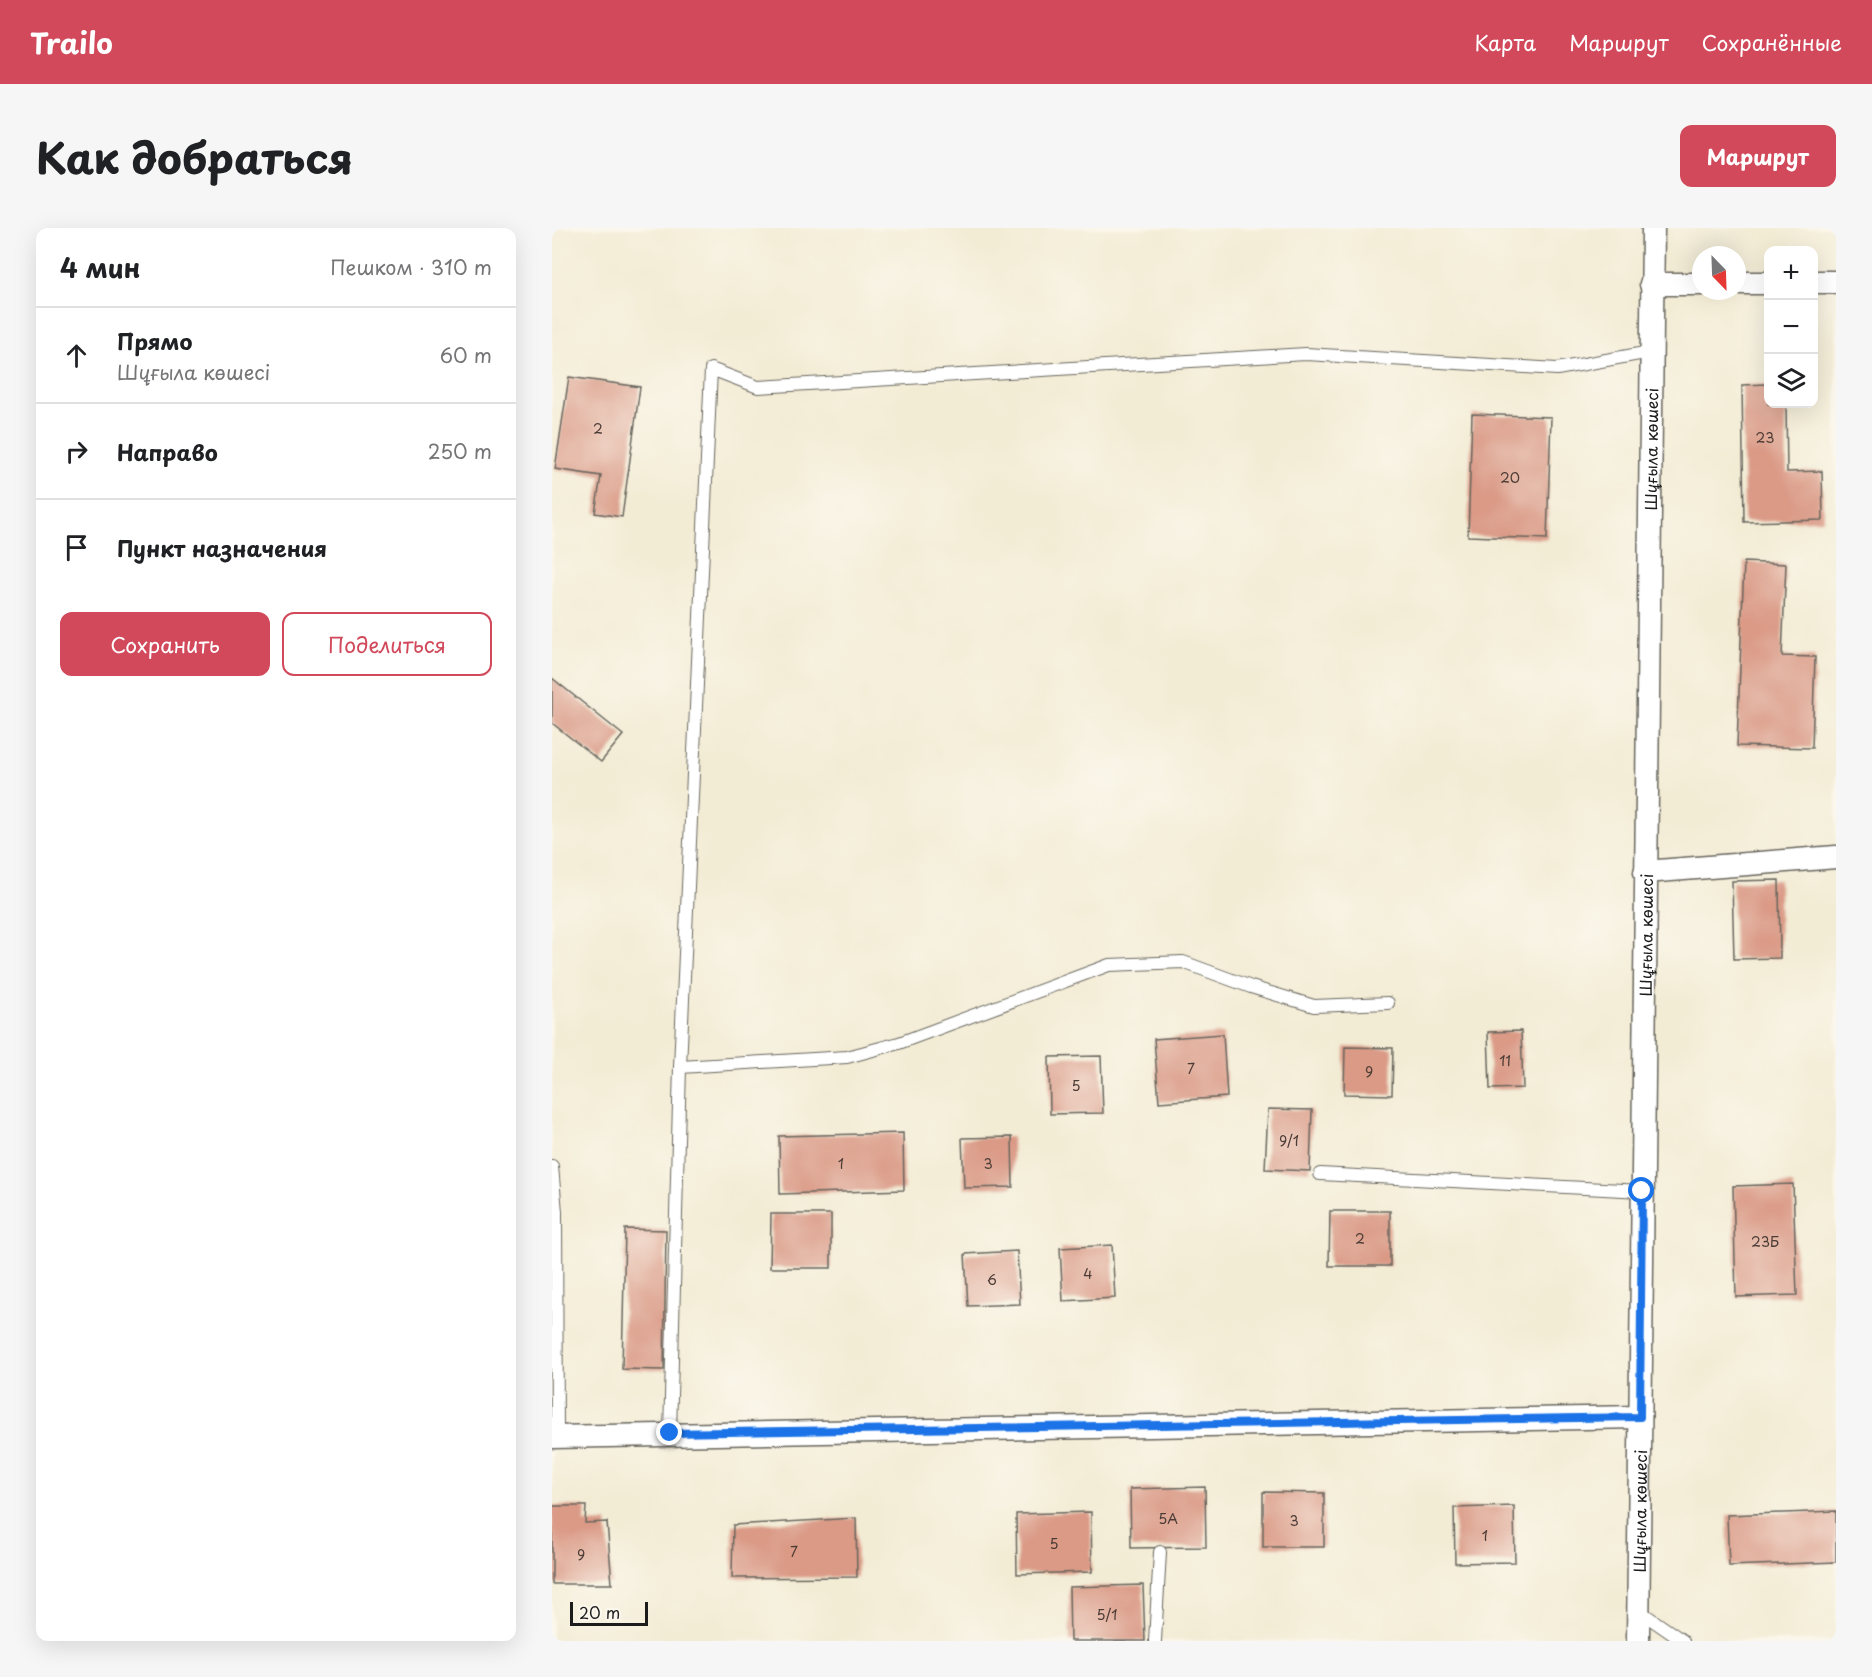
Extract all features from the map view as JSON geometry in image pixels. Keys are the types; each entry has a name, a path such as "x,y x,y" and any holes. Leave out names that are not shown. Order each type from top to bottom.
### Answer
{"street":[{"name":"Шұғыла көшесі","path":"1638,1641 1653,228"},
{"path":"1818,282 1836,282"},
{"path":"1746,283 1764,283"},
{"path":"1651,284 1692,284"},
{"path":"1645,872 1836,857"},
{"path":"555,1436 1640,1417"}],"lane":[{"path":"670,1433 680,1067 711,369 758,387 1306,354 1557,369 1650,352"},
{"path":"680,1067 847,1057 899,1043 1109,965 1183,962 1251,987 1314,1006 1388,1004"},
{"path":"552,1166 556,1212 555,1436"},
{"path":"1320,1174 1642,1191"},
{"path":"1155,1641 1160,1552"},
{"path":"1638,1610 1683,1641"}],"building":[{"path":"569,377 640,387 622,517 595,513 601,476 555,469"},
{"path":"1764,384 1764,408 1786,408 1787,472 1822,471 1823,520 1744,522 1742,385"},
{"path":"1472,414 1551,417 1547,539 1468,536"},
{"path":"1744,562 1786,564 1782,656 1815,657 1812,748 1737,746"},
{"path":"552,678 623,735 601,762 552,723"},
{"path":"1779,880 1780,958 1734,959 1732,881"},
{"path":"1521,1031 1523,1088 1490,1089 1488,1032"},
{"path":"1223,1034 1227,1097 1159,1102 1154,1039"},
{"path":"1345,1047 1393,1048 1392,1095 1344,1094"},
{"path":"1101,1056 1103,1113 1050,1114 1049,1057"},
{"path":"1268,1109 1312,1110 1310,1171 1265,1169"},
{"path":"903,1133 904,1190 780,1194 779,1136"},
{"path":"1012,1137 1013,1187 964,1188 962,1138"},
{"path":"1793,1184 1797,1295 1736,1297 1733,1186"},
{"path":"1330,1211 1390,1211 1390,1266 1329,1266"},
{"path":"771,1214 831,1214 831,1268 770,1268"},
{"path":"625,1229 666,1230 664,1370 622,1369"},
{"path":"1112,1245 1115,1298 1063,1301 1060,1248"},
{"path":"1017,1251 1020,1304 968,1306 965,1254"},
{"path":"1205,1487 1206,1547 1131,1548 1130,1489"},
{"path":"1263,1492 1324,1493 1324,1547 1263,1547"},
{"path":"552,1506 586,1506 585,1523 607,1522 612,1584 552,1584"},
{"path":"1514,1506 1515,1562 1455,1563 1454,1508"},
{"path":"1836,1511 1836,1562 1729,1566 1727,1515"},
{"path":"1091,1512 1092,1572 1017,1574 1016,1514"},
{"path":"856,1518 857,1577 732,1578 733,1525"},
{"path":"1143,1585 1145,1641 1070,1641 1069,1587"}],"route":[{"path":"670,1433 1640,1417 1642,1191"}]}
